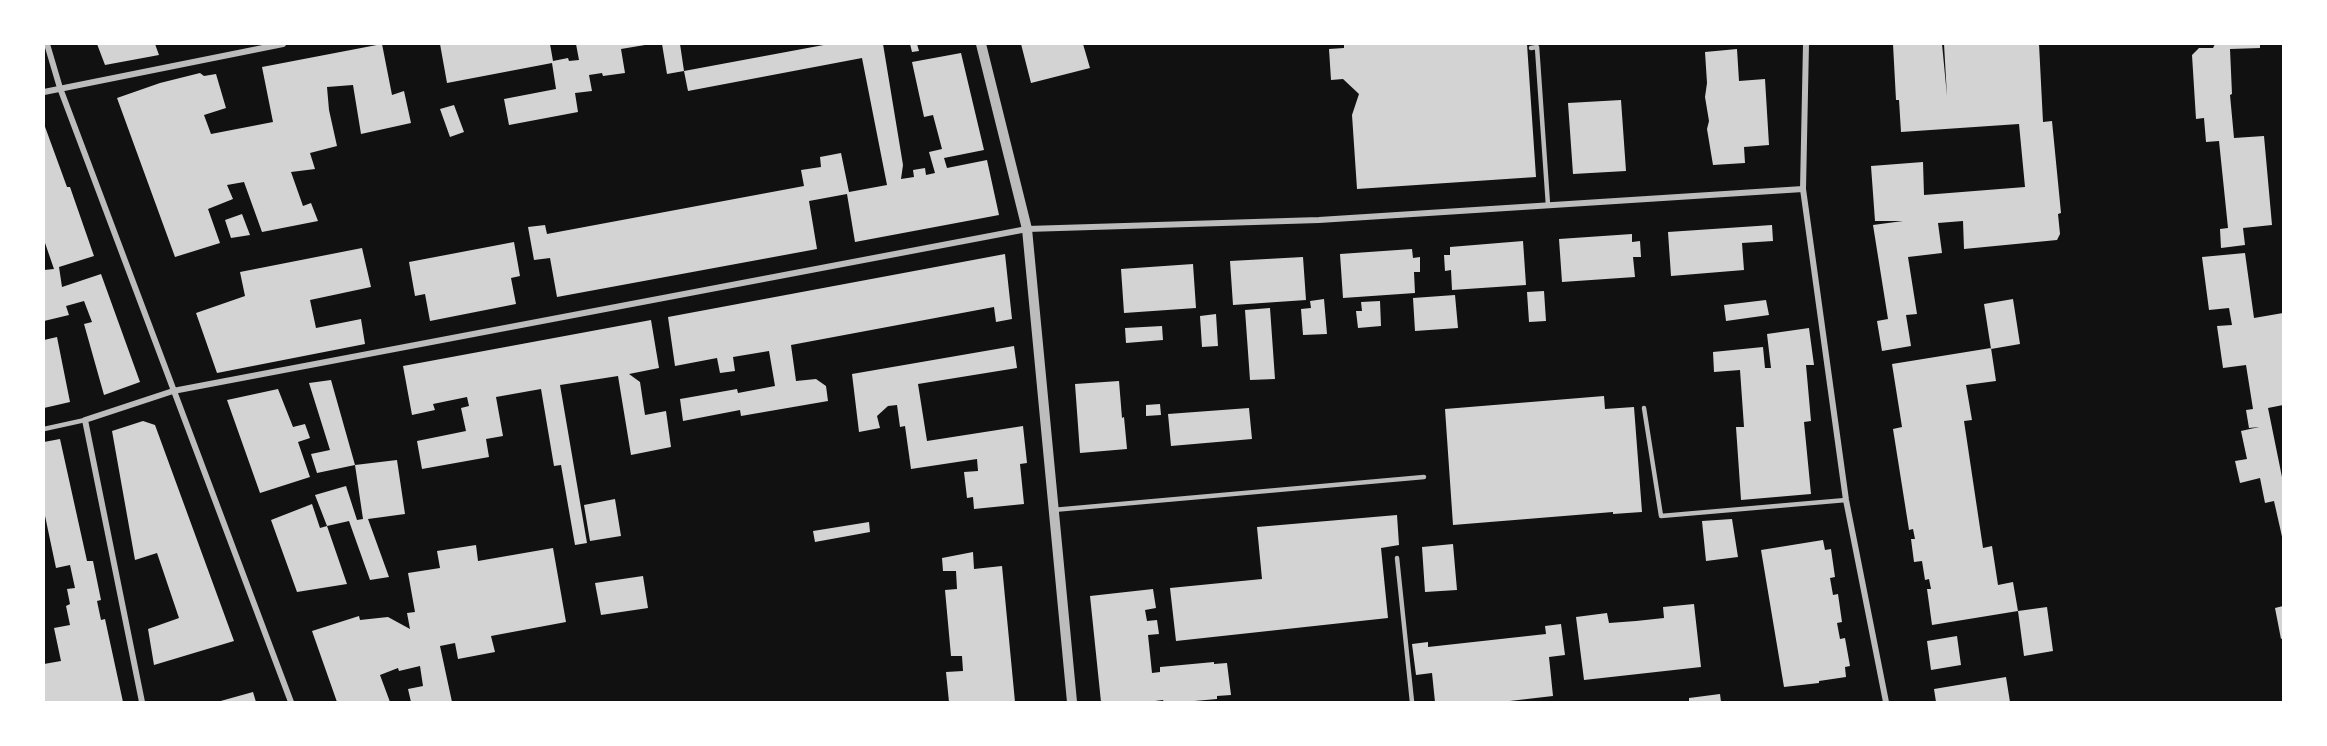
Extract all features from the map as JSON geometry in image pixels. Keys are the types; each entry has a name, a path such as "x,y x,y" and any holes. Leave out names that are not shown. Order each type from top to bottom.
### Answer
{"street":[{"path":"47,44 60,88 291,702"},
{"path":"44,92 283,44"},
{"path":"981,44 1027,230 1072,702"},
{"path":"1806,44 1803,189 1846,500 1886,702"},
{"path":"142,702 85,420 173,391 1027,230 1319,220 1803,189"}],"lane":[{"path":"1531,48 1537,47 1548,205"},
{"path":"1644,408 1661,516 1846,500"},
{"path":"44,429 85,420"},
{"path":"1053,510 1424,477"},
{"path":"1397,558 1412,702"}],"building":[{"path":"97,44 155,44 159,55 105,65"},
{"path":"382,44 392,95 404,91 411,123 361,134 353,85 327,87 329,110 337,146 310,153 315,169 291,172 303,206 311,203 318,221 262,232 244,182 227,185 233,199 208,209 220,243 175,257 117,98 160,83 200,73 204,76 216,74 226,108 204,115 211,134 273,122 262,67"},
{"path":"440,44 550,44 553,61 568,58 569,61 579,60 576,44 645,45 621,49 625,73 589,75 592,91 575,93 578,112 509,125 504,99 556,89 552,63 447,83"},
{"path":"662,44 680,44 684,71 667,74"},
{"path":"829,44 883,44 903,165 901,179 914,177 913,170 925,168 926,175 935,173 929,152 942,149 933,115 924,117 912,62 961,53 984,150 944,158 947,168 987,160 999,215 855,242 847,194 809,201 817,249 557,297 550,258 534,260 528,227 545,225 547,234 804,186 801,170 821,167 820,157 841,153 849,192 887,185 862,58 688,91 684,71"},
{"path":"910,44 917,44 919,51 912,52"},
{"path":"1021,44 1083,44 1090,68 1031,83"},
{"path":"1344,44 1527,44 1536,177 1357,189 1352,115 1359,94 1343,79 1331,80 1329,49 1344,48"},
{"path":"1893,44 1942,44 1947,96 1944,44 2039,44 2043,122 2052,121 2061,213 2058,214 2060,234 2057,240 1964,249 1963,221 1938,223 1942,253 1908,257 1917,314 1906,315 1911,346 1882,351 1877,321 1888,319 1873,225 1903,221 1875,221 1871,166 1923,162 1924,195 2025,187 2019,124 1901,132 1899,100 1896,100"},
{"path":"2215,44 2260,44 2260,48 2230,49 2232,94 2230,95 2234,138 2264,136 2272,225 2243,228 2245,245 2221,248 2220,229 2228,228 2219,141 2206,142 2204,118 2196,119 2192,55 2199,48 2213,48"},
{"path":"1737,49 1739,81 1765,79 1769,145 1744,147 1745,163 1713,165 1707,129 1709,121 1705,97 1707,83 1705,52"},
{"path":"1621,100 1626,171 1573,174 1568,103"},
{"path":"454,105 464,132 450,137 440,109"},
{"path":"44,124 67,187 70,187 94,256 59,267 62,287 101,274 140,382 104,395 84,324 92,322 84,301 66,306 69,315 44,321 44,270 54,269 44,240"},
{"path":"242,214 250,235 231,238 225,220"},
{"path":"1772,225 1773,241 1742,243 1744,270 1671,276 1668,232"},
{"path":"1632,234 1632,242 1640,241 1641,257 1633,257 1635,277 1562,282 1559,239"},
{"path":"1523,241 1526,285 1452,290 1451,270 1445,271 1444,255 1450,255 1450,247"},
{"path":"514,242 520,276 511,278 516,304 430,321 425,294 415,296 409,262"},
{"path":"362,248 371,287 310,300 316,328 361,319 365,344 217,373 196,313 245,296 240,272"},
{"path":"1412,249 1413,258 1420,257 1420,272 1414,272 1415,293 1343,298 1340,254"},
{"path":"2245,253 2254,318 2283,313 2283,405 2268,408 2283,482 2283,541 2274,501 2265,503 2260,478 2240,483 2235,461 2247,459 2241,431 2259,427 2249,428 2246,410 2253,409 2246,365 2223,368 2217,326 2232,325 2229,308 2209,310 2202,257"},
{"path":"1005,254 1012,319 996,322 994,307 791,345 796,381 816,379 826,386 828,401 741,416 740,410 683,421 680,399 737,389 738,393 775,386 769,351 733,357 735,371 720,373 717,358 675,366 668,317"},
{"path":"1303,257 1306,300 1233,305 1230,261"},
{"path":"1193,264 1196,308 1124,313 1121,269"},
{"path":"1544,291 1546,321 1529,322 1527,292"},
{"path":"1455,295 1458,328 1415,331 1413,298"},
{"path":"1324,299 1327,334 1303,335 1301,309 1311,308 1310,301"},
{"path":"2013,299 2020,344 1991,349 1984,304"},
{"path":"1766,300 1769,315 1726,321 1724,305"},
{"path":"1380,301 1381,326 1358,328 1356,311 1362,311 1361,302"},
{"path":"1270,308 1275,379 1250,380 1245,310"},
{"path":"1216,314 1218,346 1202,347 1200,316"},
{"path":"651,320 659,368 629,374 640,382 645,415 666,411 671,447 631,455 618,376 560,385 587,543 575,545 561,465 554,466 541,389 496,397 503,436 486,439 489,457 422,469 417,441 466,431 461,408 469,406 467,397 433,404 435,410 412,415 403,366"},
{"path":"1162,326 1163,340 1126,343 1125,328"},
{"path":"1809,328 1814,365 1806,365 1811,421 1804,422 1811,494 1741,500 1736,427 1744,427 1740,370 1714,372 1713,352 1763,347 1765,368 1771,368 1767,334"},
{"path":"57,337 70,402 44,408 44,340"},
{"path":"1014,346 1017,368 918,384 927,441 1023,426 1027,463 1020,464 1024,504 974,509 973,497 967,498 964,472 978,471 977,459 911,469 905,426 900,427 897,405 888,406 877,416 880,428 859,432 852,374"},
{"path":"1991,348 1996,381 1966,385 1972,420 1964,421 1983,548 1992,546 1998,585 2013,582 2018,611 1932,625 1927,589 1931,589 1929,579 1925,580 1922,561 1914,562 1911,539 1915,539 1913,529 1909,530 1893,429 1902,427 1892,364"},
{"path":"331,380 355,465 317,473 311,454 330,450 309,383"},
{"path":"1119,381 1127,449 1080,453 1075,384"},
{"path":"278,389 293,427 305,424 310,438 298,442 310,477 260,493 227,400"},
{"path":"1604,396 1605,409 1634,407 1642,512 1613,514 1613,512 1453,525 1445,409"},
{"path":"1160,404 1161,415 1146,416 1146,405"},
{"path":"1249,408 1252,439 1171,446 1168,414"},
{"path":"143,421 155,425 234,641 154,665 148,629 179,618 157,553 135,560 112,431"},
{"path":"60,439 87,561 93,561 101,600 97,601 101,620 105,619 123,702 44,702 44,664 61,661 54,628 70,625 66,606 70,604 67,589 75,588 70,565 56,568 44,511 44,442"},
{"path":"397,460 405,514 368,519 389,577 370,580 349,521 327,526 315,495 346,486 357,520 363,519 355,465"},
{"path":"615,499 621,536 590,541 584,505"},
{"path":"312,504 320,528 327,526 347,584 297,592 271,520"},
{"path":"1397,515 1399,545 1381,548 1388,618 1176,641 1170,588 1262,579 1257,527"},
{"path":"1732,519 1738,557 1706,561 1702,521"},
{"path":"869,522 870,532 815,542 813,531"},
{"path":"1823,540 1825,550 1831,549 1835,577 1830,578 1833,595 1838,594 1842,622 1837,623 1840,639 1845,638 1850,666 1845,667 1846,677 1784,687 1761,550"},
{"path":"1453,544 1457,590 1425,592 1422,547"},
{"path":"476,545 478,561 553,548 566,622 491,636 495,652 458,659 455,643 440,646 452,702 411,702 408,689 423,686 420,666 399,671 398,668 380,675 390,702 337,702 312,631 359,616 360,620 388,617 410,629 407,613 415,612 408,573 440,568 437,551"},
{"path":"973,552 974,569 1002,566 1015,702 949,702 946,672 963,671 962,656 951,656 945,590 957,589 956,571 943,571 942,558"},
{"path":"643,576 648,608 601,615 595,583"},
{"path":"1153,589 1156,608 1145,610 1147,621 1157,620 1159,634 1148,635 1152,673 1160,672 1160,667 1227,663 1231,695 1217,696 1217,699 1183,702 1164,702 1163,700 1101,702 1090,596"},
{"path":"1694,604 1701,667 1584,680 1576,617 1607,613 1609,623 1664,618 1663,607"},
{"path":"2283,606 2283,638 2281,639 2275,608"},
{"path":"2047,607 2053,651 2024,656 2018,611"},
{"path":"1561,624 1565,655 1549,657 1553,696 1501,702 1435,702 1432,673 1416,675 1412,644 1428,642 1428,647 1546,634 1545,626"},
{"path":"1957,636 1961,665 1931,670 1927,641"},
{"path":"2006,677 2010,702 1936,702 1934,689"},
{"path":"253,692 256,702 217,702"},
{"path":"1720,694 1721,702 1689,702 1689,698"}]}
